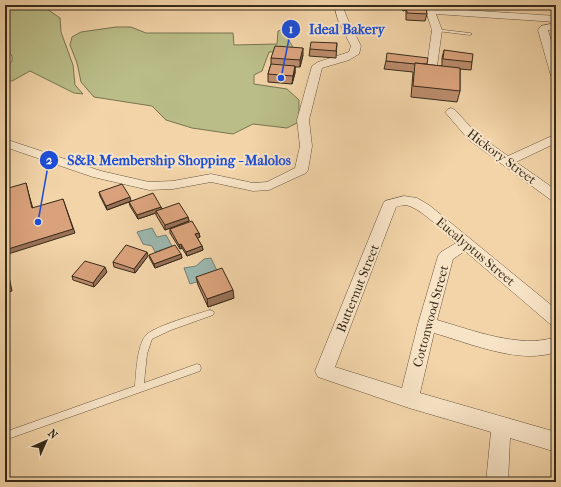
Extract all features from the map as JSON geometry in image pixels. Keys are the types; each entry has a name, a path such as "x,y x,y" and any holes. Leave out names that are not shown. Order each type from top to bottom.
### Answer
{"street":[{"path":"5,143 98,174 149,186 173,185 211,178 253,187 269,186 301,170 306,146 302,120 317,66 324,63 346,59 354,54 356,46 343,20 338,5"},
{"path":"431,73 436,30 429,8 556,19"},
{"path":"556,26 544,28 543,30 556,76"},
{"name":"Hickory Street","path":"451,112 473,137 556,197"},
{"path":"507,162 556,138"},
{"name":"Eucalyptus Street","path":"390,204 401,199 414,201 467,243 556,319"},
{"name":"Butternut Street","path":"390,204 324,371 409,399"},
{"name":"Cottonwood Street","path":"409,399 427,324 446,256 467,243"},
{"path":"427,324 510,347 532,348 552,346 556,344"},
{"path":"409,399 556,442"},
{"path":"497,482 501,426"}],"lane":[{"path":"436,30 470,34"},
{"path":"139,389 145,345 149,338 157,333 210,313"},
{"path":"5,436 197,368"}],"green space":[{"path":"5,5 47,9 60,18 61,32 73,65 75,85 83,94 74,93 30,71 12,81 5,80 5,69 12,61 12,56 5,48"},
{"path":"116,27 131,27 146,33 233,33 234,45 277,44 278,31 283,30 295,51 269,52 262,71 254,75 254,84 287,89 299,100 299,122 287,128 253,124 233,134 192,128 166,120 152,106 94,97 81,82 77,63 70,45 72,37 81,32"}],"water":[{"path":"152,228 157,237 166,235 172,246 155,252 152,246 143,244 137,232"},
{"path":"211,258 219,275 190,284 184,268 196,266 204,259"}],"building":[{"path":"406,5 426,6 427,14 407,13"},
{"path":"311,42 337,43 336,51 310,49"},
{"path":"275,46 303,48 300,60 271,58"},
{"path":"444,50 473,54 472,62 443,59"},
{"path":"387,53 428,58 427,64 386,61"},
{"path":"415,63 460,68 460,91 413,86"},
{"path":"271,64 295,66 293,76 268,74"},
{"path":"26,183 32,208 63,199 73,229 5,250 5,189"},
{"path":"122,184 130,197 106,206 99,192"},
{"path":"153,193 161,207 137,215 129,202"},
{"path":"179,203 188,217 165,225 156,211"},
{"path":"192,221 199,233 195,234 202,246 186,252 181,244 179,245 170,229"},
{"path":"126,245 147,252 134,269 113,262"},
{"path":"175,245 181,254 154,264 149,255"},
{"path":"85,261 105,267 93,283 72,276"},
{"path":"5,263 10,287 5,288"},
{"path":"222,268 233,290 207,299 196,277"}],"place":[{"name":"Ideal Bakery","path":"281,78"},
{"name":"S&R Membership Shopping - Malolos","path":"38,222"}]}
